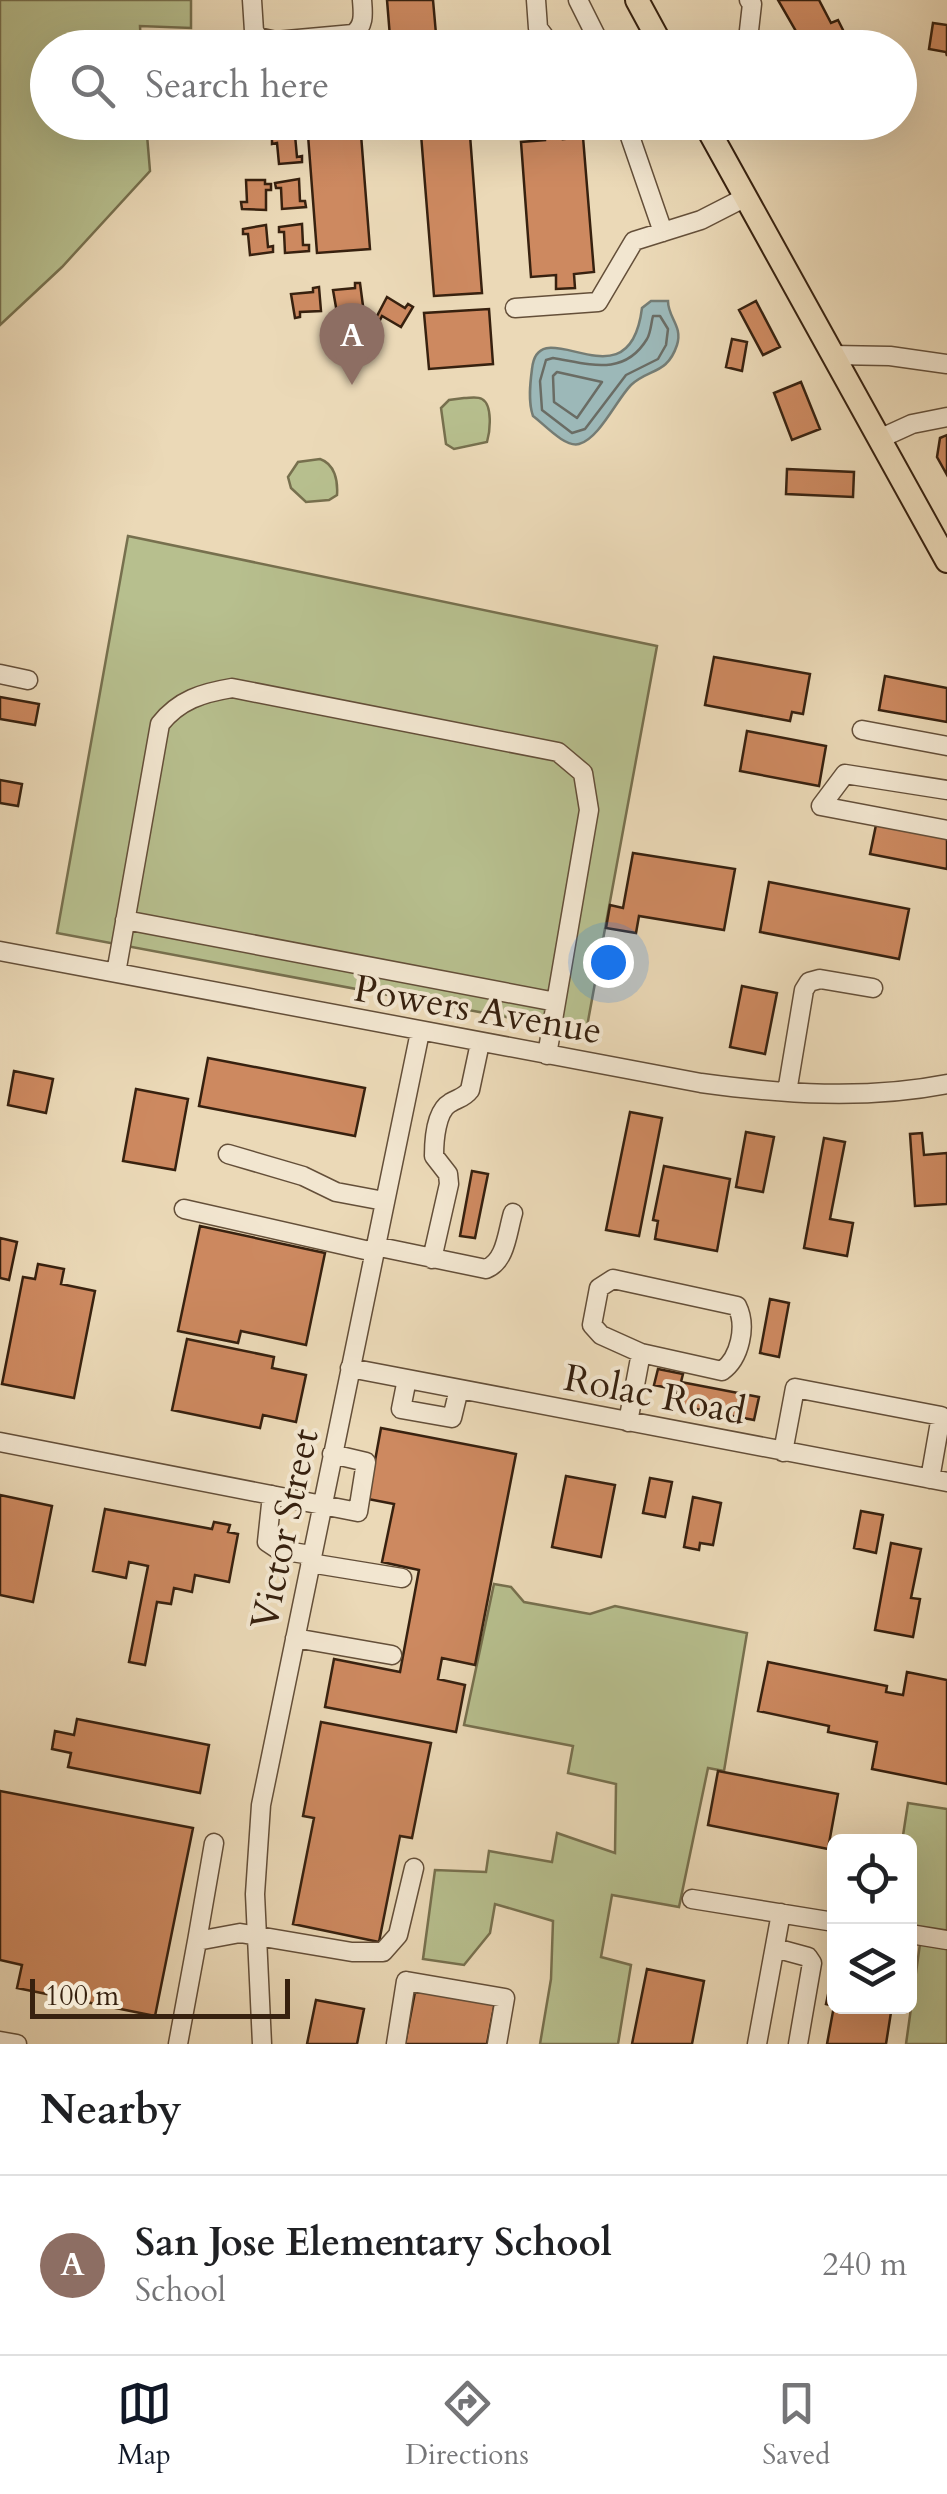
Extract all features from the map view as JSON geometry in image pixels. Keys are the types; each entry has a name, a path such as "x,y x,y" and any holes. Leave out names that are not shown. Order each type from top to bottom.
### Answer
{"main road":[{"path":"637,0 653,30"},
{"path":"714,140 947,561"}],"street":[{"path":"252,0 254,30"},
{"path":"360,30 362,0"},
{"path":"536,0 540,30"},
{"path":"578,0 593,30"},
{"path":"749,0 749,30"},
{"path":"631,140 662,232"},
{"path":"515,308 598,302 634,241 701,220 746,197"},
{"path":"833,354 947,364"},
{"path":"879,439 912,424 947,417"},
{"path":"0,674 28,680"},
{"path":"116,974 160,724 174,706 205,692 232,688 558,752 583,773 589,810 547,1055"},
{"path":"862,730 947,746"},
{"path":"947,790 845,774 821,806 947,830"},
{"path":"125,920 556,1002"},
{"name":"Powers Avenue","path":"0,951 701,1083 787,1092 906,1090 947,1084"},
{"path":"787,1092 808,982 820,979 872,988"},
{"name":"Victor Street","path":"262,2044 254,1894 261,1805 420,1032"},
{"path":"432,1259 449,1184 448,1174 434,1156 441,1112 445,1105 470,1090 480,1043"},
{"path":"228,1154 303,1176 336,1192 384,1201"},
{"path":"184,1209 474,1268 493,1267 501,1256 513,1213"},
{"path":"613,1280 737,1306 743,1320 733,1363 722,1372 640,1353 601,1336 592,1324 599,1288 613,1280"},
{"path":"628,1422 640,1353"},
{"name":"Rolac Road","path":"350,1368 938,1481"},
{"path":"407,1379 401,1408 452,1418 458,1389"},
{"path":"783,1452 795,1388 941,1416 938,1481"},
{"path":"0,1442 358,1512 366,1462 332,1454"},
{"path":"272,1495 267,1542 279,1550 402,1578"},
{"path":"295,1638 392,1655"},
{"path":"178,2044 214,1843"},
{"path":"197,1941 257,1935 352,1952 383,1952 398,1935 414,1868"},
{"path":"692,1899 827,1921"},
{"path":"757,2044 781,1913"},
{"path":"917,1935 947,1940"},
{"path":"775,1948 808,1958 812,1963 799,2039"},
{"path":"396,2044 406,1981 505,1998 497,2044"},
{"path":"0,2041 17,2044"}],"green space":[{"path":"0,0 191,0 191,28 30,30 30,140 147,140 150,171 62,267 0,325"},
{"path":"478,398 488,407 487,442 454,449 446,444 441,408 449,400"},
{"path":"320,459 334,474 337,495 329,500 306,502 291,488 288,477 298,462"},
{"path":"128,536 657,646 586,1032 57,933"},
{"path":"494,1584 511,1587 524,1602 590,1614 615,1606 747,1633 724,1771 708,1768 679,1907 612,1895 601,1957 631,1965 618,2044 540,2044 551,1979 553,1921 495,1904 490,1933 464,1965 423,1959 435,1870 486,1872 489,1851 552,1862 557,1833 615,1853 616,1784 568,1773 573,1746 464,1725"},
{"path":"908,1803 947,1809 947,1933 917,1927 917,1834 903,1834"},
{"path":"920,1944 947,1949 947,2044 906,2044 910,2014 917,2014"}],"water":[{"path":"651,301 668,301 678,332 673,355 663,366 631,385 594,435 573,444 533,416 530,387 538,353 550,348 603,356 620,352 634,338 642,308"}],"building":[{"path":"387,0 433,0 436,30 389,30"},
{"path":"778,0 819,0 831,23 838,20 843,30 795,30"},
{"path":"933,23 947,25 947,56 946,52 929,49"},
{"path":"272,140 295,140 297,157 302,156 302,162 279,164 277,143 272,144"},
{"path":"308,140 361,140 370,249 317,253"},
{"path":"421,140 470,140 482,293 434,296"},
{"path":"583,140 594,272 574,274 575,288 556,289 556,275 531,277 521,142"},
{"path":"299,179 300,201 305,201 306,207 282,209 281,188 276,188 275,183"},
{"path":"246,180 265,180 265,184 271,184 271,190 266,190 266,210 242,209 241,202 247,202"},
{"path":"302,224 303,245 309,245 309,251 285,253 284,232 279,232 279,227"},
{"path":"266,225 268,247 273,246 273,252 250,255 248,234 243,234 243,229"},
{"path":"355,283 360,283 363,306 342,308 342,313 337,313 333,290 355,288"},
{"path":"319,287 321,311 300,312 300,317 295,318 291,294 313,292 313,288"},
{"path":"387,297 405,308 408,304 413,307 401,327 382,316 380,320 376,318"},
{"path":"756,301 780,347 763,355 739,310"},
{"path":"489,309 493,364 429,369 424,313"},
{"path":"732,339 747,342 742,371 726,367"},
{"path":"801,382 820,429 792,440 774,393"},
{"path":"947,435 947,475 937,457 940,438"},
{"path":"787,469 854,472 853,497 786,494"},
{"path":"714,657 810,674 803,714 792,712 790,721 705,705"},
{"path":"885,676 947,688 947,722 879,710"},
{"path":"0,697 39,704 35,725 0,719"},
{"path":"747,731 826,746 819,786 740,771"},
{"path":"0,780 22,784 18,806 0,803"},
{"path":"876,825 947,838 947,869 870,854"},
{"path":"633,853 735,869 724,930 639,916 636,933 606,928 610,905 623,908"},
{"path":"769,882 909,909 899,959 760,932"},
{"path":"742,986 777,993 765,1054 730,1047"},
{"path":"208,1058 365,1088 355,1136 199,1106"},
{"path":"14,1071 53,1079 46,1113 8,1105"},
{"path":"136,1089 188,1099 175,1170 123,1161"},
{"path":"630,1112 662,1118 639,1236 606,1230"},
{"path":"746,1132 774,1137 763,1192 736,1187"},
{"path":"922,1133 924,1155 947,1153 947,1204 915,1206 910,1134"},
{"path":"824,1138 845,1142 830,1219 853,1223 847,1256 804,1248"},
{"path":"664,1166 730,1179 717,1251 655,1239 658,1221 653,1220"},
{"path":"472,1171 488,1174 475,1238 460,1236"},
{"path":"200,1226 325,1253 306,1345 241,1331 238,1343 178,1331"},
{"path":"0,1238 17,1242 9,1280 0,1278"},
{"path":"38,1264 64,1269 61,1284 95,1291 74,1398 2,1384 23,1277 35,1279"},
{"path":"770,1299 789,1303 779,1357 760,1353"},
{"path":"187,1339 274,1357 272,1368 306,1375 296,1422 263,1415 260,1428 172,1410"},
{"path":"658,1369 683,1374 681,1382 759,1397 754,1420 675,1405 678,1390 654,1385"},
{"path":"381,1428 516,1454 475,1665 442,1658 438,1679 465,1685 456,1732 325,1707 334,1659 400,1672 419,1570 382,1562 394,1504 368,1499"},
{"path":"566,1476 615,1485 601,1557 552,1547"},
{"path":"650,1478 672,1482 665,1517 643,1513"},
{"path":"0,1495 52,1506 33,1602 0,1595"},
{"path":"693,1497 721,1503 713,1545 700,1543 699,1550 684,1547"},
{"path":"105,1509 212,1529 214,1522 230,1525 228,1532 238,1534 229,1582 195,1575 192,1592 174,1588 171,1604 157,1602 145,1665 129,1662 148,1566 129,1562 126,1578 93,1571"},
{"path":"861,1511 883,1515 876,1553 854,1548"},
{"path":"891,1543 921,1549 911,1598 920,1599 913,1637 875,1630"},
{"path":"768,1662 887,1686 886,1692 903,1695 907,1672 947,1680 947,1784 872,1769 877,1742 828,1732 829,1726 758,1711"},
{"path":"77,1719 209,1745 200,1793 68,1767 71,1753 52,1749 55,1731 74,1735"},
{"path":"321,1722 431,1743 412,1838 400,1836 379,1942 293,1924 314,1818 303,1816"},
{"path":"718,1771 838,1794 827,1849 708,1825"},
{"path":"0,1791 193,1828 155,2016 17,1988 22,1965 0,1960"},
{"path":"647,1969 704,1981 692,2044 632,2044"},
{"path":"416,1987 495,2002 487,2044 405,2044"},
{"path":"316,2000 364,2009 357,2044 307,2044"},
{"path":"833,2014 891,2014 886,2044 827,2044"}],"place":[{"name":"San Jose Elementary School","path":"352,385"}]}
